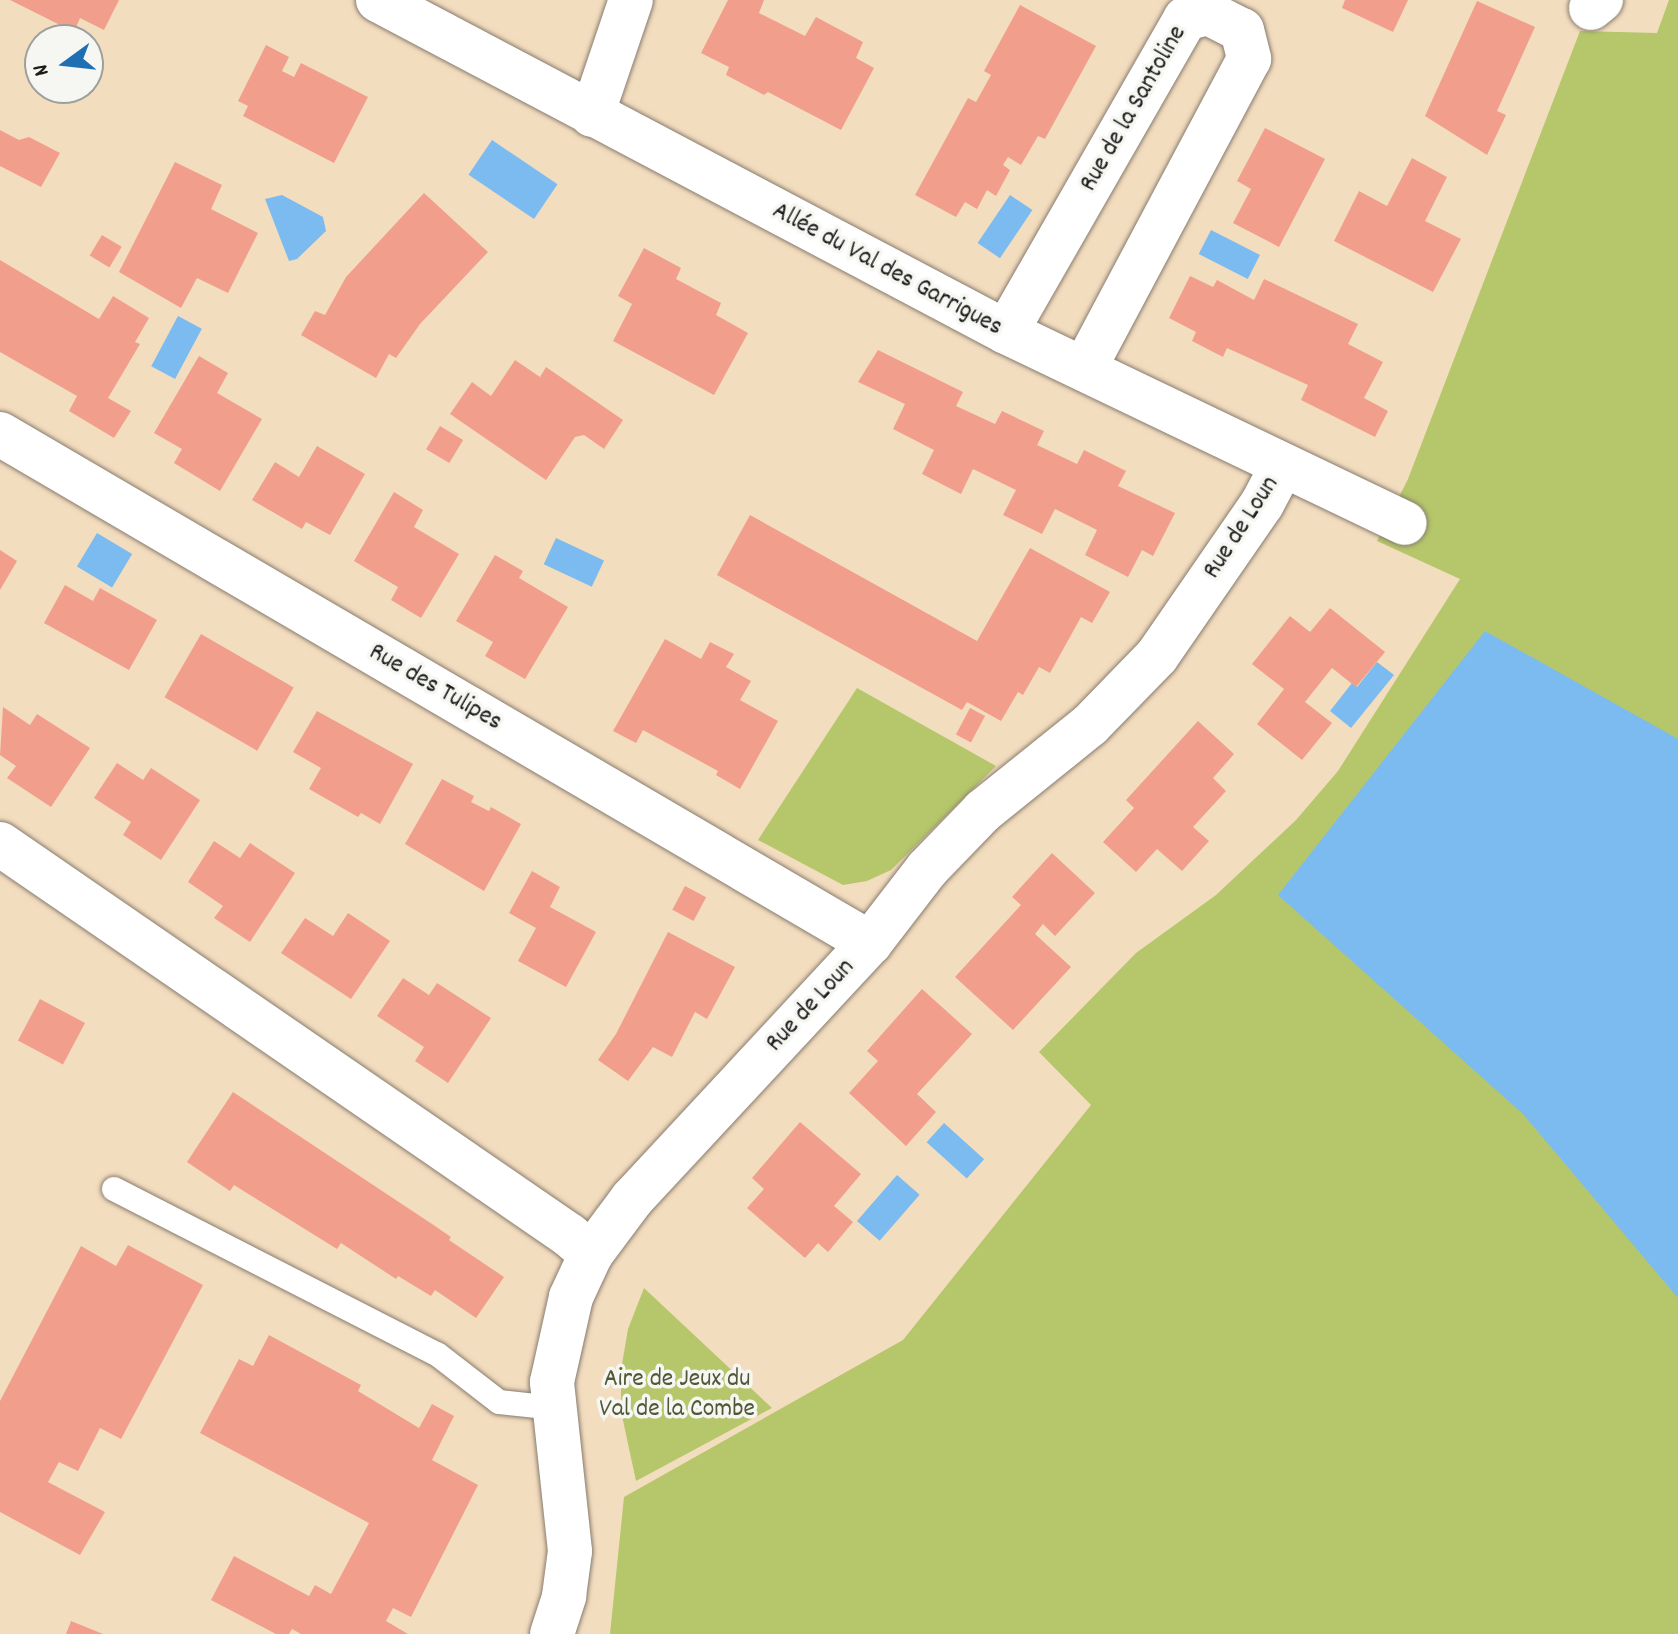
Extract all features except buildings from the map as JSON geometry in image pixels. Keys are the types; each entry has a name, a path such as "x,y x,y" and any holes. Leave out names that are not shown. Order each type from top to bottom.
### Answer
{"street":[{"name":"Allée du Val des Garrigues","path":"378,0 1006,332 1405,523"},
{"path":"592,115 631,0"},
{"name":"Rue de la Santoline","path":"1006,332 1185,19 1208,13 1242,30 1249,59 1084,369"},
{"name":"Rue des Tulipes","path":"0,434 870,943"},
{"name":"Rue de Loun","path":"552,1634 564,1596 570,1551 552,1382 571,1297 591,1254 632,1199 870,943 927,869 983,811 1090,725 1157,656 1262,504 1282,466"},
{"path":"0,844 569,1235 591,1254"}],"lane":[{"path":"114,1189 437,1354 499,1402 554,1408"}],"green space":[{"path":"1669,0 1678,0 1678,1634 610,1634 624,1497 903,1340 1091,1105 1039,1052 1136,953 1216,895 1296,820 1338,771 1460,579 1377,541 1408,479 1580,31 1657,33"},
{"path":"857,688 996,766 891,870 867,881 843,885 758,840"},
{"name":"Aire de Jeux du Val de la Combe","path":"644,1288 772,1408 636,1481 621,1411 621,1370 628,1329"}],"water":[{"path":"492,140 557,184 534,219 469,175"},
{"path":"282,195 323,217 326,231 297,259 289,261 265,199"},
{"path":"1010,195 1032,210 1000,258 978,243"},
{"path":"1211,230 1260,255 1248,279 1199,254"},
{"path":"178,316 202,329 175,379 151,366"},
{"path":"97,533 132,554 112,588 77,566"},
{"path":"556,538 604,560 592,587 544,564"},
{"path":"1485,631 1678,739 1678,1298 1523,1114 1278,895"},
{"path":"1377,662 1394,675 1351,728 1330,711 1352,683 1357,687"},
{"path":"944,1123 984,1159 967,1178 927,1142"},
{"path":"897,1175 920,1195 880,1241 857,1221"}]}
